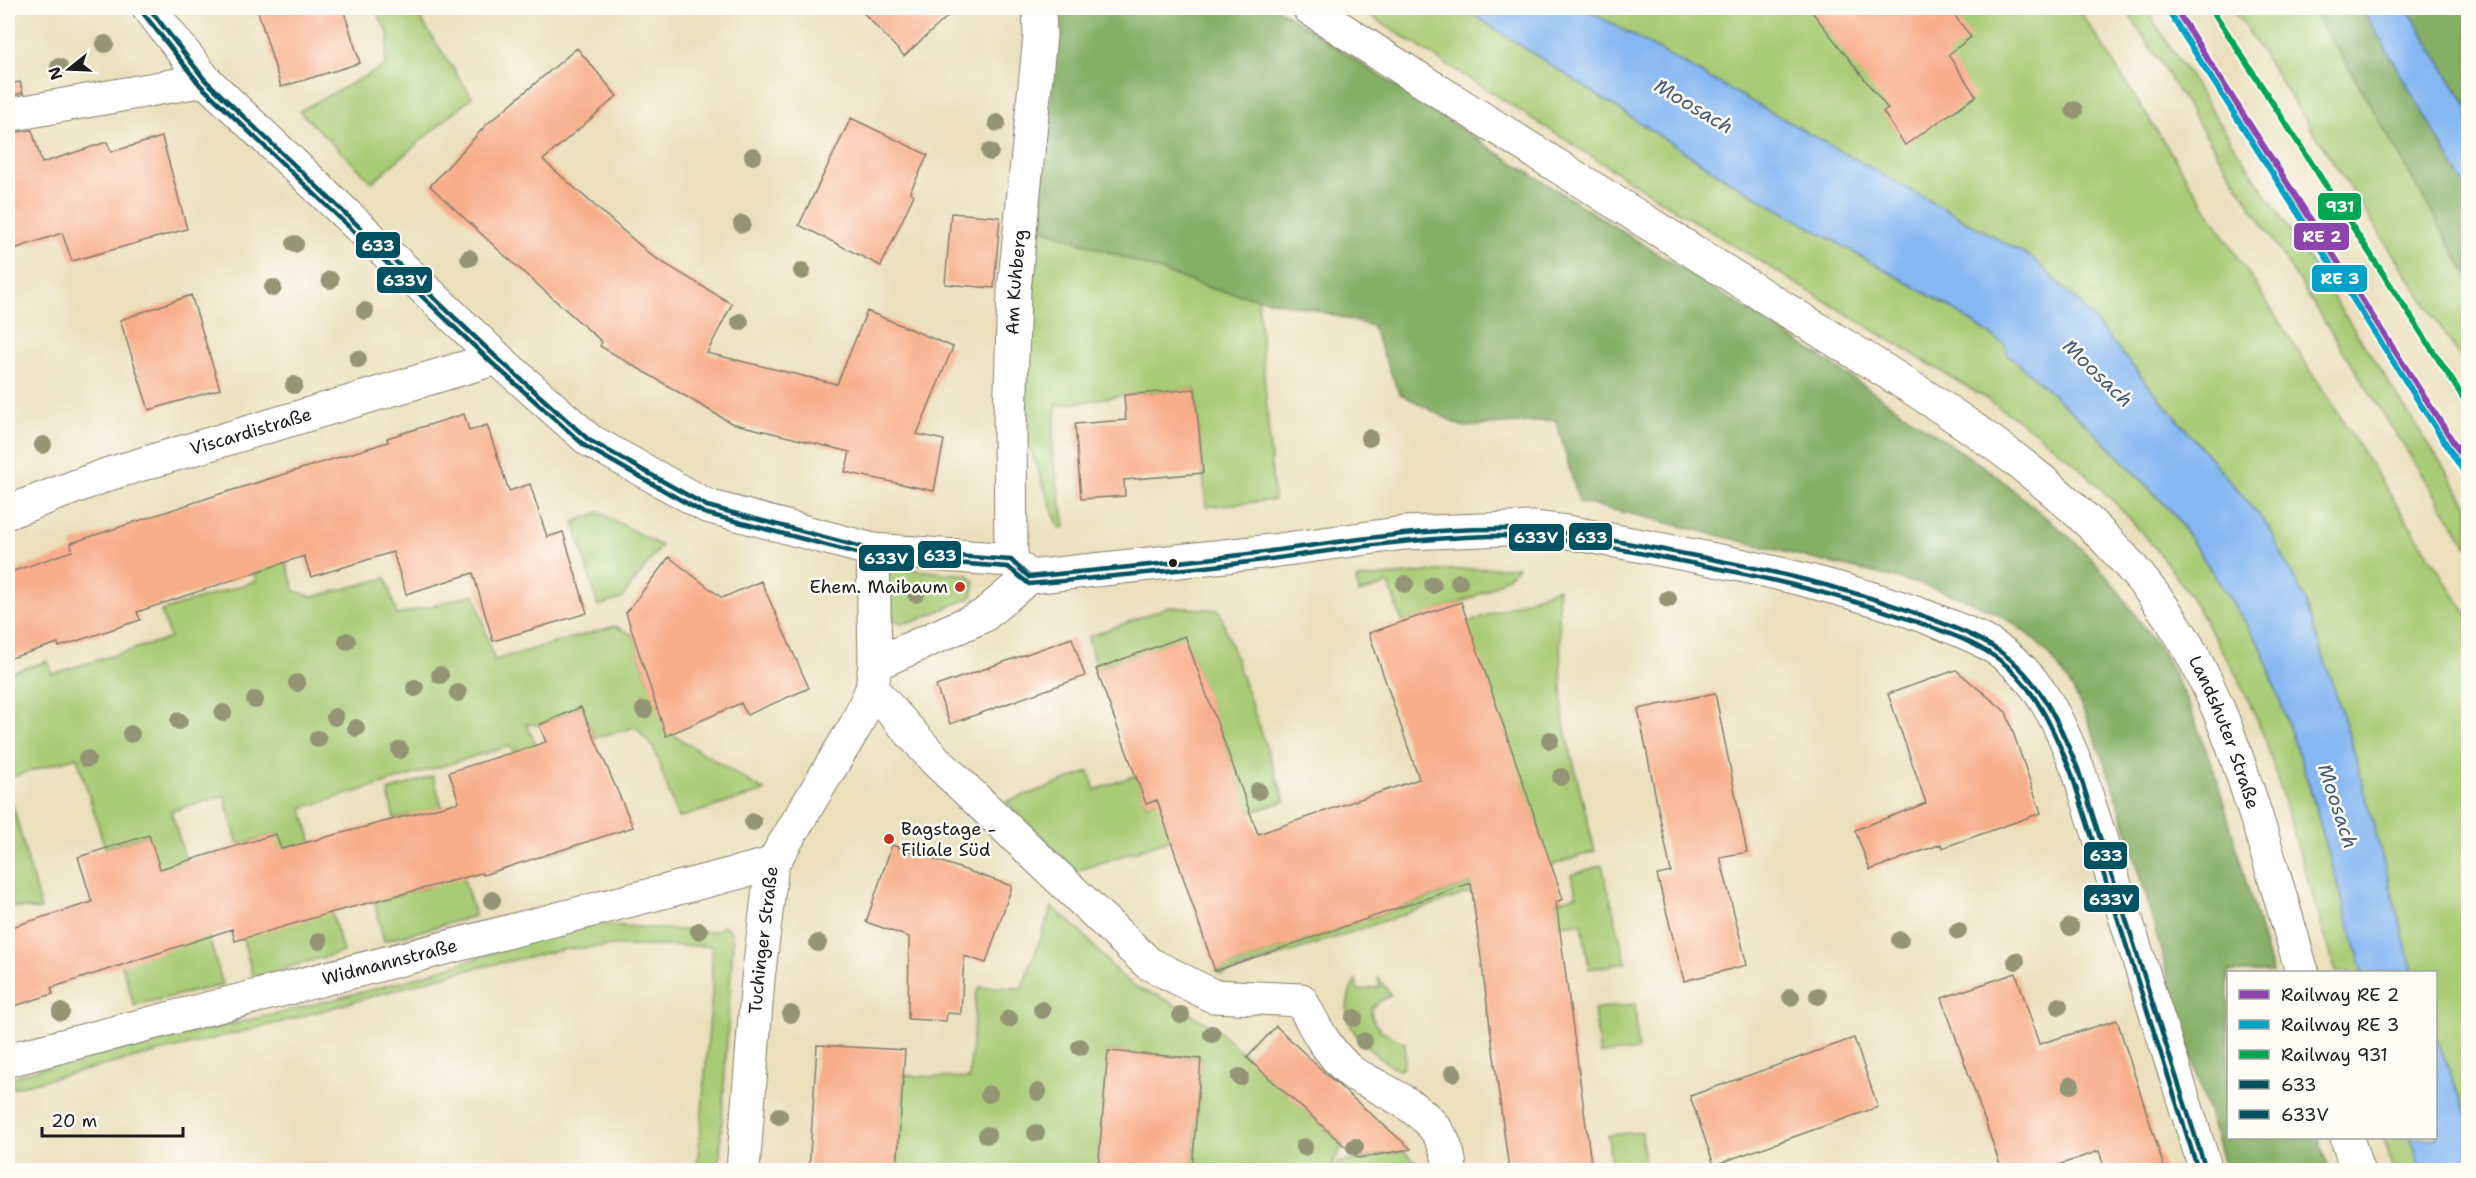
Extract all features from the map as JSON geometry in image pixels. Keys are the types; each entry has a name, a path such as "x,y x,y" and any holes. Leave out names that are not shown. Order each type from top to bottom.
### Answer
{"street":[{"path":"149,8 205,80 497,358 589,440 707,506 873,550 1020,569 1271,551 1405,533 1533,528 1574,533 1794,575 1887,602 1984,639 2023,671 2061,726 2078,770 2206,1170"},
{"name":"Am Kuhberg","path":"1020,569 1010,422 1014,290 1040,36 1039,8"},
{"name":"Landshuter Straße","path":"1309,8 1910,388 2033,472 2090,522 2133,569 2181,635 2215,703 2241,767 2302,971"},
{"path":"8,115 205,80"},
{"name":"Viscardistraße","path":"8,512 110,474 497,358"},
{"name":"Tuchinger Straße","path":"743,1170 758,979 772,864 856,725 874,676 873,550"},
{"path":"1020,569 983,615 874,676 935,760 1148,963 1213,996 1302,1000 1320,1038 1351,1072 1417,1109 1441,1138 1449,1157 1450,1170"},
{"name":"Widmannstraße","path":"8,1060 772,864"},
{"path":"2348,1139 2356,1170"}],"green space":[{"path":"374,8 413,8 472,97 372,182 299,111 385,66 389,34"},
{"path":"1056,8 1277,8 1493,150 1806,347 1993,473 2075,542 2108,577 2165,657 2189,705 2216,776 2272,971 2227,971 2227,1139 2319,1139 2328,1170 2226,1170 2106,767 2083,710 2064,675 2038,644 2022,630 1974,603 1920,584 1579,502 1556,420 1463,427 1399,393 1372,326 1312,309 1212,289 1038,227 1052,91"},
{"path":"1358,8 1463,8 1731,182 1948,306 2004,344 2104,441 2174,514 2261,646 2309,785 2363,971 2336,971 2265,739 2239,679 2187,591 2156,549 2121,509 2077,465 2030,428 1982,396 1695,222"},
{"path":"1584,8 2078,8 2468,616 2468,1120 2437,1039 2437,971 2413,971 2350,737 2304,598 2267,525 2080,304 2034,259"},
{"path":"2125,8 2145,8 2468,505 2468,547"},
{"path":"2233,8 2311,8 2348,66 2468,276 2468,369"},
{"path":"2311,8 2362,8 2468,190 2468,276 2348,66"},
{"path":"2407,8 2468,8 2468,108"},
{"path":"1038,227 1212,289 1258,298 1274,500 1206,507 1195,389 1124,395 1056,406 1052,451 1065,527 1059,528 1029,446 1026,382"},
{"path":"599,512 661,546 621,599 598,606 574,522"},
{"path":"276,533 295,591 313,597 386,578 397,615 475,594 494,660 615,626 633,635 648,680 673,735 765,791 678,818 654,749 636,727 595,738 581,707 539,725 526,724 585,843 548,854 515,752 509,746 302,808 343,952 253,977 243,939 276,834 238,845 224,796 171,811 223,985 134,1005 122,965 149,835 105,848 77,757 8,778 8,673 48,661 52,674 170,638 161,611 256,581 244,541"},
{"path":"1518,567 1506,578 1479,595 1402,622 1389,584 1359,593 1356,579 1447,570"},
{"path":"894,568 968,575 975,582 972,597 913,622 900,623 891,613 888,601 888,575"},
{"path":"1558,588 1563,720 1595,851 1222,975 1215,971 1548,857 1467,623"},
{"path":"1168,607 1219,610 1285,801 1077,871 1006,802 1089,772 1095,790 1136,775 1146,804 1234,771 1185,637 1096,669 1088,637"},
{"path":"433,776 475,916 384,941 374,901 429,887 410,815 394,819 388,791"},
{"path":"12,802 41,910 8,906 8,804"},
{"path":"1602,865 1626,963 1589,969 1582,923 1559,925 1553,903 1577,895 1571,875"},
{"path":"1052,907 1078,929 1125,979 1145,992 1157,995 1217,1029 1343,1145 1329,1170 1192,1170 1201,1059 1108,1051 1098,1170 897,1170 903,1075 969,1079 976,996 980,987 1022,988"},
{"path":"595,924 712,932 724,926 731,932 733,941 719,1170 697,1170 712,991 712,946 611,946 566,949 454,973 282,1022 8,1089 8,1078 56,1064 280,1013 408,980 538,938"},
{"path":"1378,977 1391,995 1371,1009 1372,1016 1377,1027 1405,1043 1405,1058 1402,1068 1398,1070 1373,1053 1363,1043 1349,1021 1347,1009 1349,995 1356,980 1358,991 1380,987"},
{"path":"1635,1004 1638,1050 1600,1054 1594,1009"},
{"path":"1642,1132 1644,1170 1612,1170 1608,1135"},
{"path":"2384,1139 2410,1139 2421,1170 2393,1170"},
{"path":"1403,1151 1414,1160 1419,1170 1334,1170 1338,1163"}],"water":[{"name":"Moosach","path":"1463,8 1584,8 2034,259 2080,304 2267,525 2304,598 2350,737 2413,971 2363,971 2309,785 2261,646 2174,514 2104,441 2008,354 2004,344 1948,306 1731,182"},
{"path":"2362,8 2407,8 2468,108 2468,190"},
{"path":"2437,1039 2468,1120 2468,1170 2421,1170 2410,1139 2437,1139"}],"building":[{"path":"257,8 343,8 360,63 281,87"},
{"path":"859,8 957,8 904,56"},
{"path":"1809,8 1949,8 1971,37 1948,55 1976,96 1905,145 1883,112 1888,109"},
{"path":"577,48 617,96 543,160 652,256 732,304 707,353 837,384 867,311 953,347 917,434 944,440 934,491 845,472 850,452 731,423 600,346 602,342 430,186 487,124"},
{"path":"20,82 23,93 8,96 8,84"},
{"path":"851,118 928,155 910,192 914,195 881,266 799,225"},
{"path":"32,130 42,163 107,142 111,152 162,137 187,229 72,261 62,233 8,251 8,133"},
{"path":"951,213 1000,217 994,288 945,284"},
{"path":"191,295 220,389 149,410 120,320"},
{"path":"1195,389 1203,473 1124,480 1125,496 1081,499 1075,424 1126,420 1124,395"},
{"path":"464,414 469,431 487,425 509,491 530,484 547,537 563,532 587,613 493,641 473,573 406,594 393,552 311,577 304,556 137,612 140,620 59,647 58,643 8,659 8,573 72,551 71,543 388,442 387,438"},
{"path":"669,557 722,598 761,581 809,688 747,715 741,703 666,736 626,613"},
{"path":"1461,602 1563,899 1556,902 1592,1170 1509,1170 1471,883 1215,971 1157,800 1146,804 1096,669 1185,636 1258,834 1419,779 1369,633"},
{"path":"1072,638 1085,676 950,724 936,686"},
{"path":"1956,670 2006,712 2041,813 1942,848 1941,844 1870,870 1855,830 1926,803 1888,694"},
{"path":"1715,693 1747,852 1720,857 1747,965 1684,981 1657,875 1671,872 1638,709"},
{"path":"581,707 633,827 483,875 482,873 330,913 235,941 232,929 51,988 53,994 8,1008 8,928 92,902 78,857 149,835 160,869 276,834 281,849 459,802 449,772 546,742 539,725"},
{"path":"892,845 1012,886 986,963 964,956 961,1014 947,1013 946,1021 908,1019 909,937 866,922"},
{"path":"2016,973 2039,1044 2117,1020 2165,1170 2105,1170 2099,1151 2044,1170 2002,1170 1942,998"},
{"path":"1276,1026 1330,1078 1411,1149 1358,1158 1247,1058"},
{"path":"1854,1038 1878,1107 1714,1165 1690,1096"},
{"path":"817,1045 905,1050 897,1170 809,1170"},
{"path":"1108,1051 1201,1059 1192,1170 1098,1170"}],"transit line":[{"name":"633","path":"149,8 205,80 497,358 589,440 707,506 873,550 1011,560 1029,577 1200,560 1434,531 1538,530 1604,539 1760,569 1819,583 1907,610 1960,630 1986,643 2010,659 2033,682 2058,724 2078,769 2206,1170"},
{"path":"2175,8 2468,465"},
{"path":"2169,12 2462,469"},
{"name":"633V","path":"143,13 200,85 492,363 585,446 704,513 872,557 1008,567 1029,584 1222,565 1429,539 1490,536 1535,537 1603,546 1818,591 1932,627 1984,650 2007,666 2028,689 2045,715 2071,772 2198,1170"}],"rail line":[{"name":"931","path":"2211,8 2468,405"}],"place":[{"name":"Ehem. Maibaum","path":"960,587"},
{"name":"Bagstage - Filiale Süd","path":"889,839"}]}
